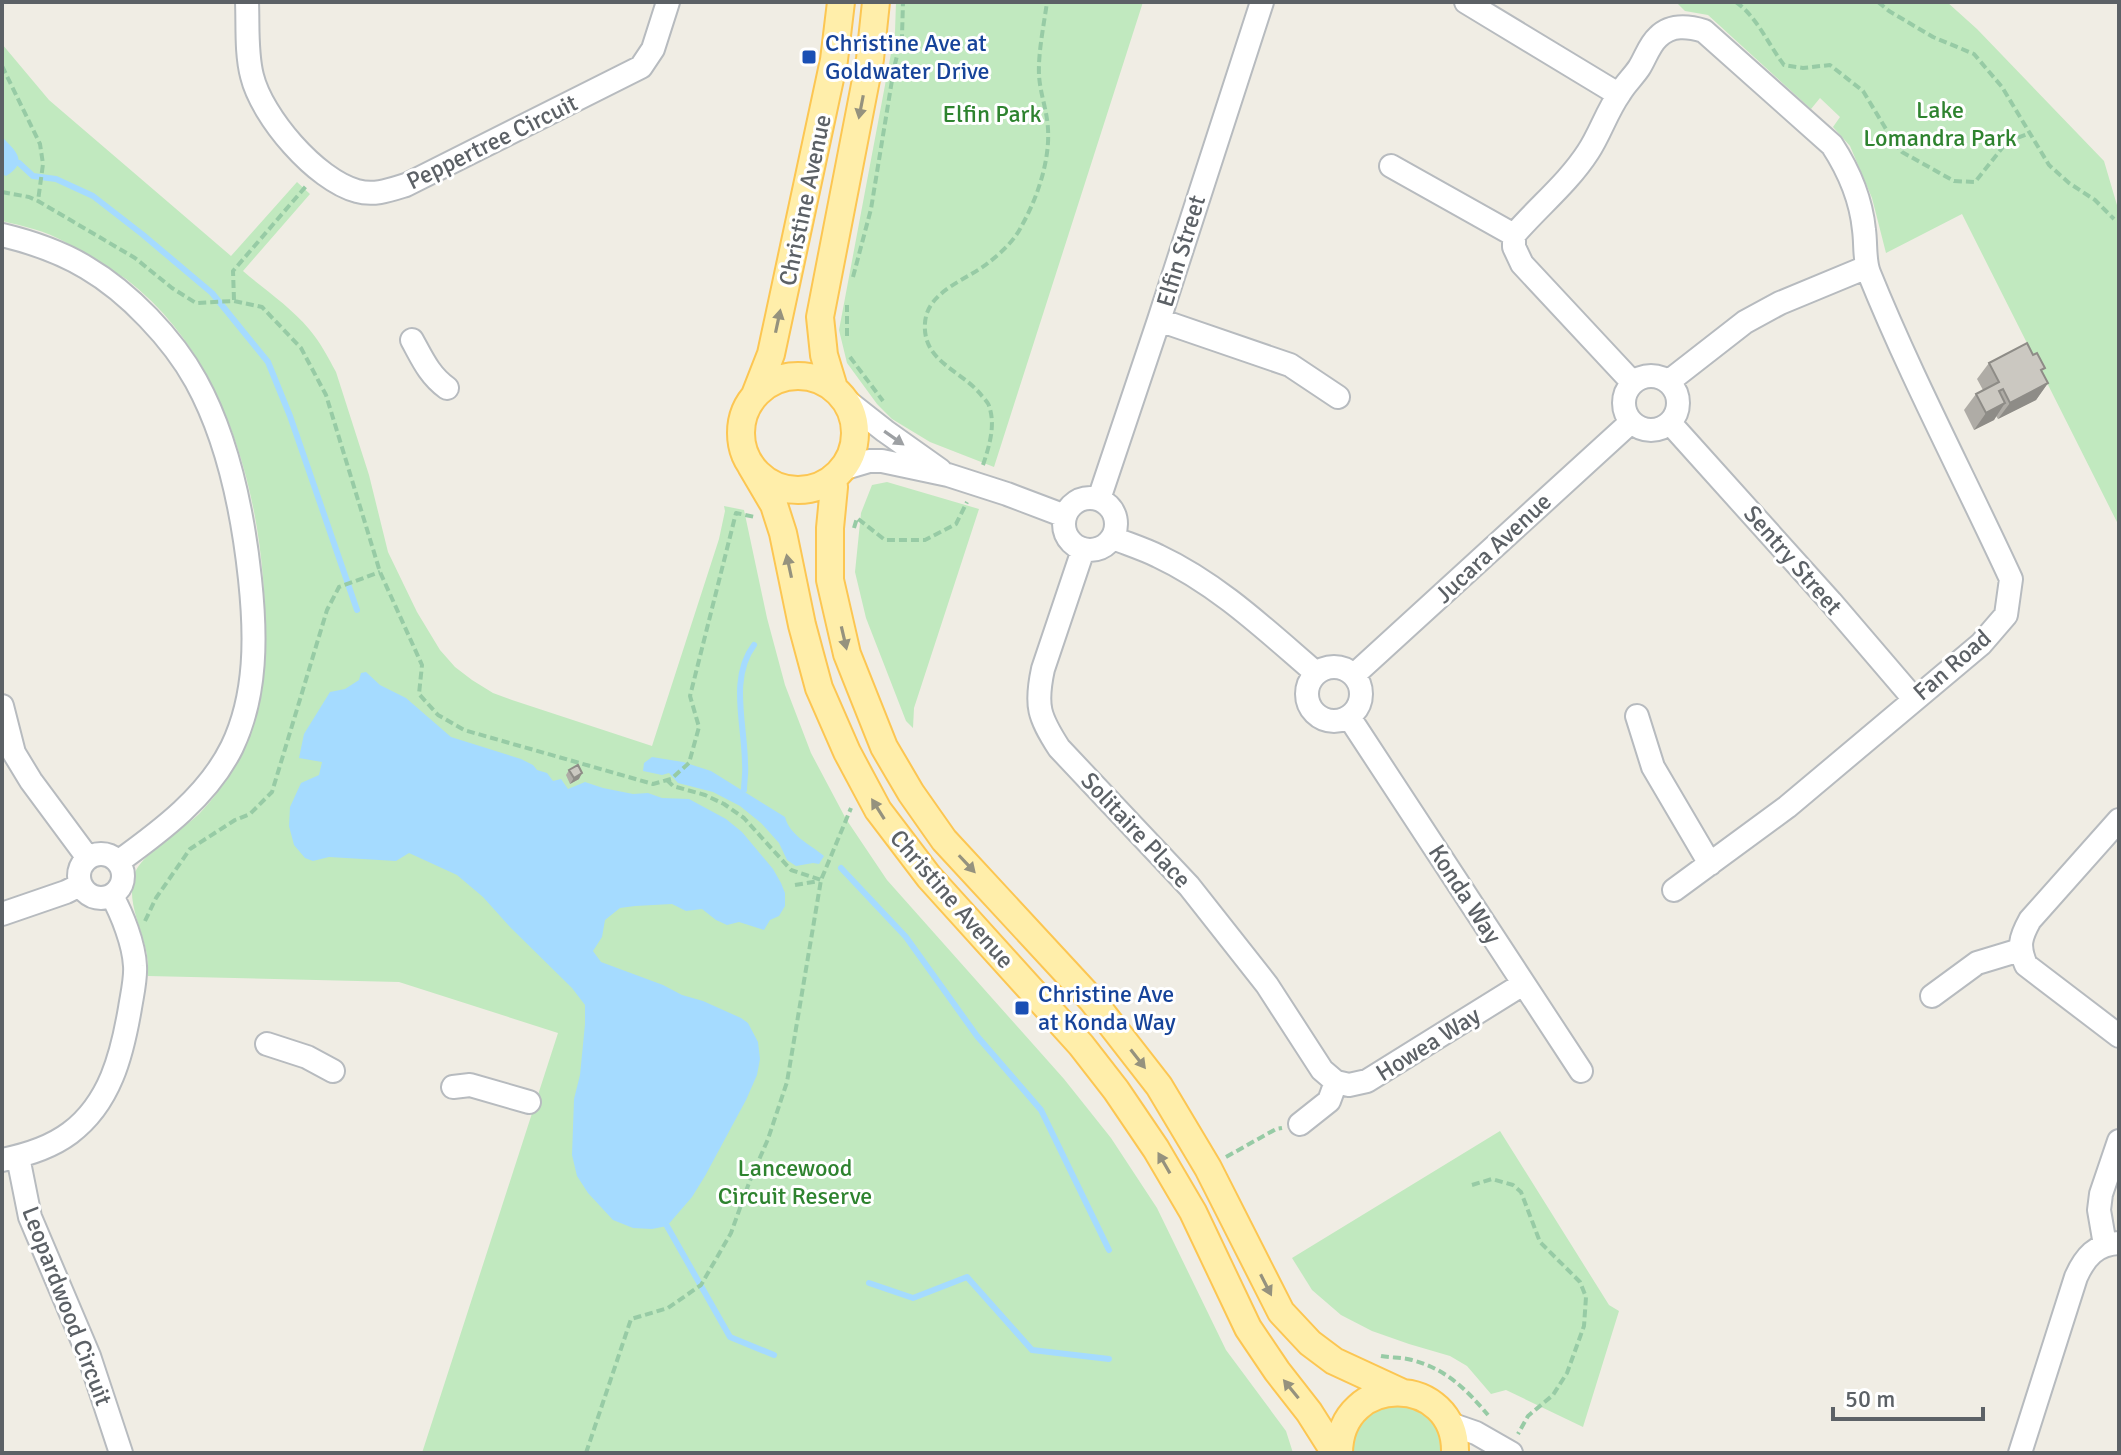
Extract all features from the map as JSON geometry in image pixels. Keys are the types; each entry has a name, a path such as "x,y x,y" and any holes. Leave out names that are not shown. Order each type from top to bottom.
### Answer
{"main road":[{"name":"Christine Avenue","path":"755,395 771,354 834,60 841,2"},
{"name":"Christine Avenue","path":"839,393 824,355 820,317 870,59 876,2"},
{"path":"793,376 819,380 839,393 852,414 855,434 852,452 837,474 816,487 798,490 780,487 764,479 751,466 741,437 742,418 755,395 768,384 793,376"},
{"name":"Christine Avenue","path":"751,466 774,505 783,533 819,688 860,779 878,810 910,855 1081,1045 1116,1090 1193,1212 1262,1351 1337,1453"},
{"name":"Christine Avenue","path":"837,474 830,528 830,580 847,654 884,747 911,793 944,840 1092,1000 1159,1086 1208,1168 1281,1312 1310,1343 1334,1361 1401,1392 1421,1397 1438,1408 1450,1424"},
{"path":"1337,1453 1344,1424 1354,1410 1367,1399 1384,1393 1401,1392"},
{"path":"1450,1424 1455,1453"}],"street":[{"name":"Peppertree Circuit","path":"247,2 252,76 274,124 319,171 338,184 360,192 380,192 406,185 641,67 653,49 668,2"},
{"name":"Elfin Street","path":"1099,499 1262,2"},
{"path":"1466,2 1618,94"},
{"name":"Fan Road","path":"1514,235 1567,180 1587,154 1618,94 1639,68 1657,37 1680,26 1704,31 1832,145 1847,168 1864,227 1867,267 1905,359 2011,579 2006,615 1981,644 1787,807 1674,890"},
{"path":"1391,166 1514,235 1514,247 1522,264 1633,383"},
{"path":"2,235 59,253 88,268 143,313 173,347 195,380 212,416 239,508 251,589 254,647 243,717 232,747 198,797 118,862"},
{"path":"1668,382 1745,322 1780,303 1867,267"},
{"path":"1159,320 1290,365 1338,397"},
{"path":"412,340 429,371 447,388"},
{"path":"1654,376 1668,382 1678,398 1678,407 1670,423 1655,430 1638,427 1631,422 1624,406 1633,383 1654,376"},
{"path":"839,393 885,431 948,475"},
{"name":"Jucara Avenue","path":"1354,675 1631,422"},
{"name":"Sentry Street","path":"1670,423 1914,699"},
{"path":"837,474 869,461 882,461 948,475 1065,516"},
{"path":"1082,499 1099,499 1114,515 1113,538 1100,549 1092,551 1075,547 1065,534 1065,516 1068,509 1082,499"},
{"path":"1113,538 1160,557 1204,582 1316,673"},
{"name":"Solitaire Place","path":"1083,550 1039,688 1038,707 1047,729 1059,748 1189,886 1267,985 1322,1070 1336,1082"},
{"path":"1331,667 1347,670 1354,675 1361,689 1355,712 1340,721 1323,719 1310,706 1307,689 1316,673 1331,667"},
{"path":"2,706 14,753 88,858"},
{"path":"1637,716 1653,767 1710,864"},
{"name":"Konda Way","path":"1349,717 1581,1071"},
{"path":"2119,820 2030,920 2020,950 2026,965 2119,1036"},
{"path":"103,854 118,862 122,880 120,888 112,896 96,898 80,885 80,869 88,858 103,854"},
{"path":"2,914 80,885"},
{"path":"10,1159 45,1148 71,1132 103,1097 117,1068 133,993 135,965 127,933 112,896"},
{"path":"1932,996 1977,963 2020,950"},
{"name":"Howea Way","path":"1336,1082 1349,1085 1367,1081 1523,984"},
{"path":"267,1044 307,1057 333,1071"},
{"path":"1300,1124 1329,1101 1336,1082"},
{"path":"453,1087 470,1085 529,1102"},
{"path":"2020,1452 2076,1277 2093,1251 2112,1244 2099,1210 2101,1194 2119,1141"},
{"name":"Leopardwood Circuit","path":"10,1159 30,1217 89,1356 121,1453"},
{"path":"1450,1424 1514,1444"}],"path":[{"path":"851,281 871,209 902,36 903,2"},
{"path":"854,528 857,518 885,540 925,540 956,524 976,484 992,437 989,405 977,389 935,356 927,344 925,324 932,302 987,264 1010,243 1021,228 1034,199 1048,153 1048,127 1039,73 1047,2"},
{"path":"1736,2 1750,12 1784,65 1803,68 1830,65 1863,91 1902,152 1954,181 1975,182 2007,142 2030,133"},
{"path":"1878,2 1933,37 1974,54 2002,87 2049,165 2095,200 2114,219"},
{"path":"2,66 40,144 43,164 38,201"},
{"path":"234,301 233,271 319,171"},
{"path":"2,192 38,201 135,258 196,303 234,301 262,307 301,348 326,395 380,572 422,665 419,694 438,715 464,730 653,784 669,780 689,763 699,727 690,696 736,513 755,517 761,528"},
{"path":"847,345 848,292"},
{"path":"849,353 890,409"},
{"path":"127,933 141,928 156,898 190,849 250,814 272,792 327,610 339,587 380,572"},
{"path":"586,1453 631,1319 668,1308 701,1285 731,1233 787,1082 821,880 851,810 860,779"},
{"path":"669,780 673,786 724,804 744,818 791,870 821,880"},
{"path":"795,885 821,880"},
{"path":"1208,1168 1276,1129 1300,1124"},
{"path":"1472,1185 1492,1179 1513,1185 1521,1192 1540,1242 1580,1282 1586,1297 1584,1326 1567,1373 1553,1395 1528,1416 1514,1444"}],"green space":[{"name":"Elfin Park","path":"896,2 1143,2 994,467 930,442 892,419 847,363 839,330 895,32"},
{"name":"Lake Lomandra Park","path":"1676,2 1947,2 2104,161 2119,212 2119,526 1962,214 1886,253 1872,198 1850,146 1833,127 1840,117 1820,98 1811,109 1708,15 1685,11"},
{"name":"Lancewood Circuit Reserve","path":"2,44 49,100 231,256 297,182 310,194 243,271 302,321 330,361 369,475 388,552 417,612 440,650 472,680 512,700 652,746 719,539 724,506 744,510 785,685 811,753 846,819 887,880 1064,1079 1111,1138 1157,1208 1226,1350 1286,1431 1293,1453 422,1453 558,1033 399,982 148,976 146,950 133,902 134,875 144,859 199,814 217,793 244,747 259,704 266,632 258,536 239,453 225,413 207,375 184,339 157,307 126,279 93,264 58,238 2,221"},
{"path":"887,482 979,509 914,708 913,728 906,721 866,618 855,572 861,513 872,485"},
{"path":"1500,1131 1609,1305 1619,1311 1583,1427 1506,1390 1491,1394 1467,1366 1450,1356 1372,1331 1341,1315 1312,1290 1292,1258"},
{"path":"1405,1402 1433,1416 1446,1453 1353,1453 1357,1430 1367,1416 1383,1407"}],"water":[{"path":"2,137 19,161 6,176 2,174"},
{"path":"366,672 380,685 406,698 451,737 521,759 547,773 553,781 561,779 568,789 585,782 633,794 689,799 726,819 742,832 781,883 785,906 764,930 739,922 727,925 702,909 686,911 672,904 635,906 620,908 605,920 602,937 593,951 601,962 741,1018 748,1023 758,1042 760,1059 757,1075 746,1100 692,1197 667,1226 633,1228 613,1220 577,1176 572,1155 574,1099 580,1075 585,1005 483,897 457,875 409,853 396,861 329,857 313,861 305,858 294,845 289,826 290,807 301,783 319,775 322,762 299,758 304,734 330,692 345,689"},
{"path":"652,757 711,771 785,817 796,835 824,856 819,864 796,866 787,860 779,843 761,823 740,806 713,792 678,783 669,773 662,775 643,771 644,763"}],"building":[{"path":"2027,343 2045,368 2041,370 2048,383 2010,403 2003,389 1999,391 2005,403 1986,413 1976,394 1999,382 1989,363"},
{"path":"578,765 582,773 574,778 569,770"}],"waterway":[{"path":"19,163 33,176 56,179 93,196 142,234 212,293 268,362 290,416 357,610"},
{"path":"744,790 740,687 746,658 754,645"},
{"path":"841,868 906,937 977,1036 1041,1110 1109,1250"},
{"path":"667,1226 730,1337 774,1355"},
{"path":"869,1283 913,1298 967,1277 1032,1350 1109,1359"}],"place":[{"name":"Christine Ave at Goldwater Drive","path":"809,57"},
{"name":"Christine Ave at Konda Way","path":"1022,1008"}]}
